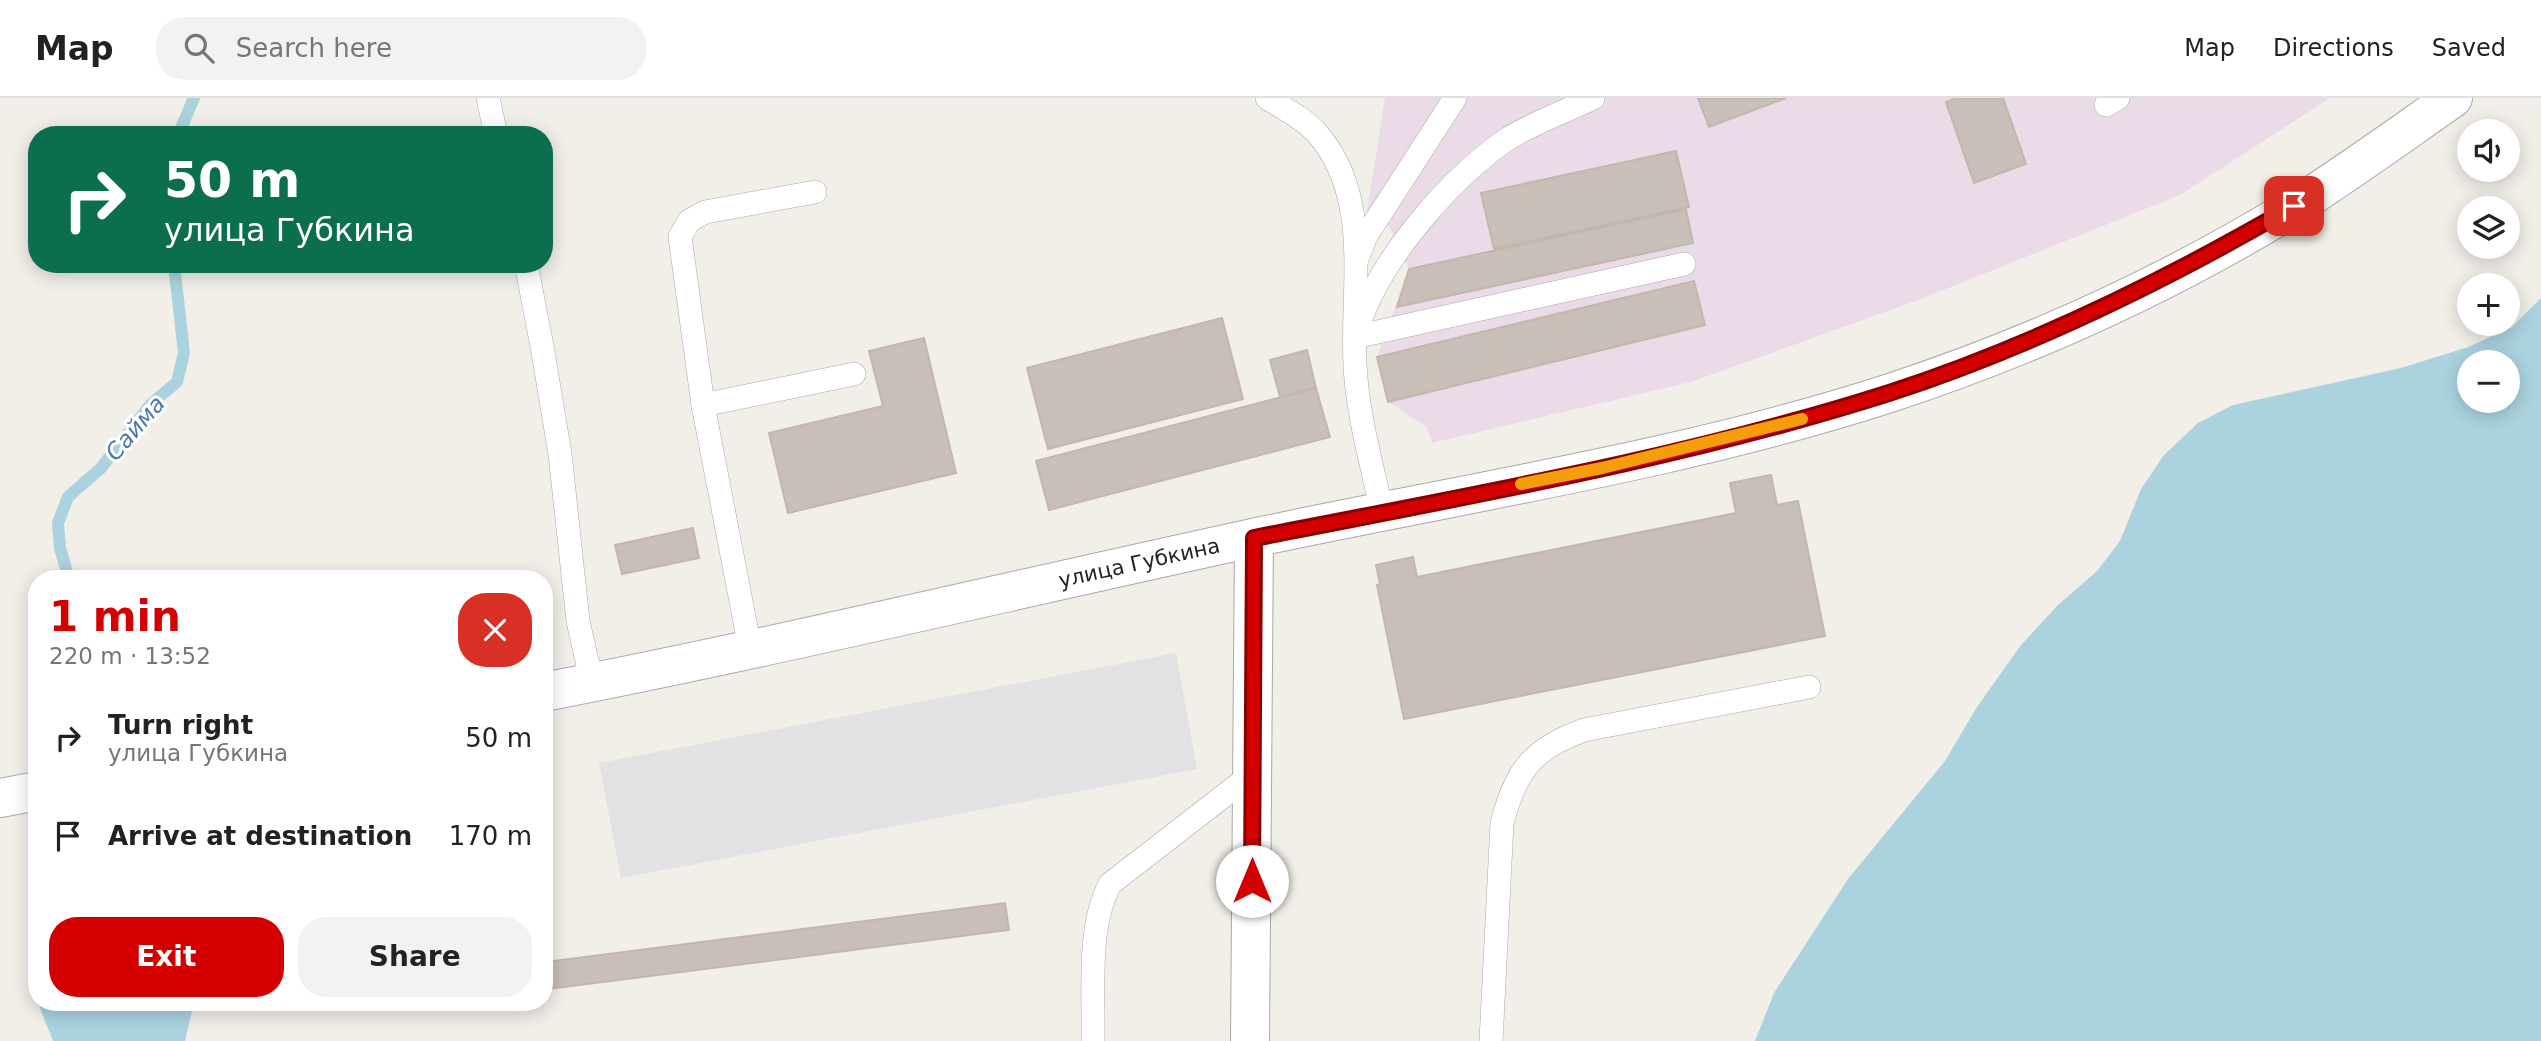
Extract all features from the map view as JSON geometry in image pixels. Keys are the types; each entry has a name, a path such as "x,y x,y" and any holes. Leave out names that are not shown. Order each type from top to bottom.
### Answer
{"street":[{"name":"улица Губкина","path":"553,690 1254,538 1602,468 1769,429 1890,393 1970,364 2136,293 2220,249 2294,206 2453,98"},
{"path":"1251,1041 1254,538"},
{"path":"0,798 28,793"}],"lane":[{"path":"488,98 494,126"},
{"path":"1267,98 1314,130 1329,149 1348,198 1357,258 1356,384 1382,512"},
{"path":"1357,258 1366,236 1455,98"},
{"path":"1355,337 1366,305 1397,252 1472,166 1509,139 1593,98"},
{"path":"750,648 703,405 680,237 689,221 705,212 815,192"},
{"path":"1355,337 1684,264"},
{"path":"528,273 560,454 578,621 592,683"},
{"path":"703,405 854,374"},
{"path":"1491,1041 1502,822 1511,790 1528,763 1556,740 1584,730 1809,687"},
{"path":"1094,1041 1096,924 1101,901 1110,884 1252,774"}],"shaded area":[{"path":"1385,98 2330,98 2180,195 1921,299 1691,382 1432,443 1427,427 1388,402 1377,357 1409,269 1388,225 1367,211"},
{"path":"1176,653 1197,769 621,878 599,763"}],"water":[{"path":"2541,298 2541,1041 1755,1041 1774,993 1848,879 1945,761 1977,707 2021,645 2058,605 2097,571 2120,541 2141,489 2164,455 2198,423 2233,405 2401,368 2457,350 2457,413 2520,413 2520,350 2458,350 2492,336 2520,336 2520,319"},
{"path":"41,1011 192,1011 185,1041 53,1041"}],"building":[{"path":"1698,98 1786,98 1709,127"},
{"path":"1957,98 2003,98 2026,164 1974,183 1946,102"},
{"path":"1676,151 1689,207 1494,249 1481,193"},
{"path":"1686,209 1693,243 1397,307 1409,269"},
{"path":"1694,281 1705,325 1388,402 1377,357"},
{"path":"1222,318 1243,399 1048,449 1027,368"},
{"path":"924,338 956,473 788,513 769,433 883,406 869,351"},
{"path":"1307,350 1316,388 1280,397 1270,360"},
{"path":"1316,388 1330,437 1049,510 1036,461"},
{"path":"1771,475 1777,505 1798,501 1825,636 1404,719 1377,585 1380,584 1376,565 1413,557 1417,577 1736,513 1730,483"},
{"path":"693,528 699,558 622,574 615,545"},
{"path":"1005,903 1009,930 553,988 553,961"}],"waterway":[{"name":"Сайма","path":"182,126 194,98"},
{"name":"Сайма","path":"66,570 60,548 58,523 68,497 101,468 151,404 177,382 184,353 175,273"}],"slow traffic":[{"path":"1521,484 1602,468 1802,419"}],"route":[{"path":"1252,881 1254,538 1602,468 1769,429 1890,393 2044,334 2136,293 2294,206"}]}
